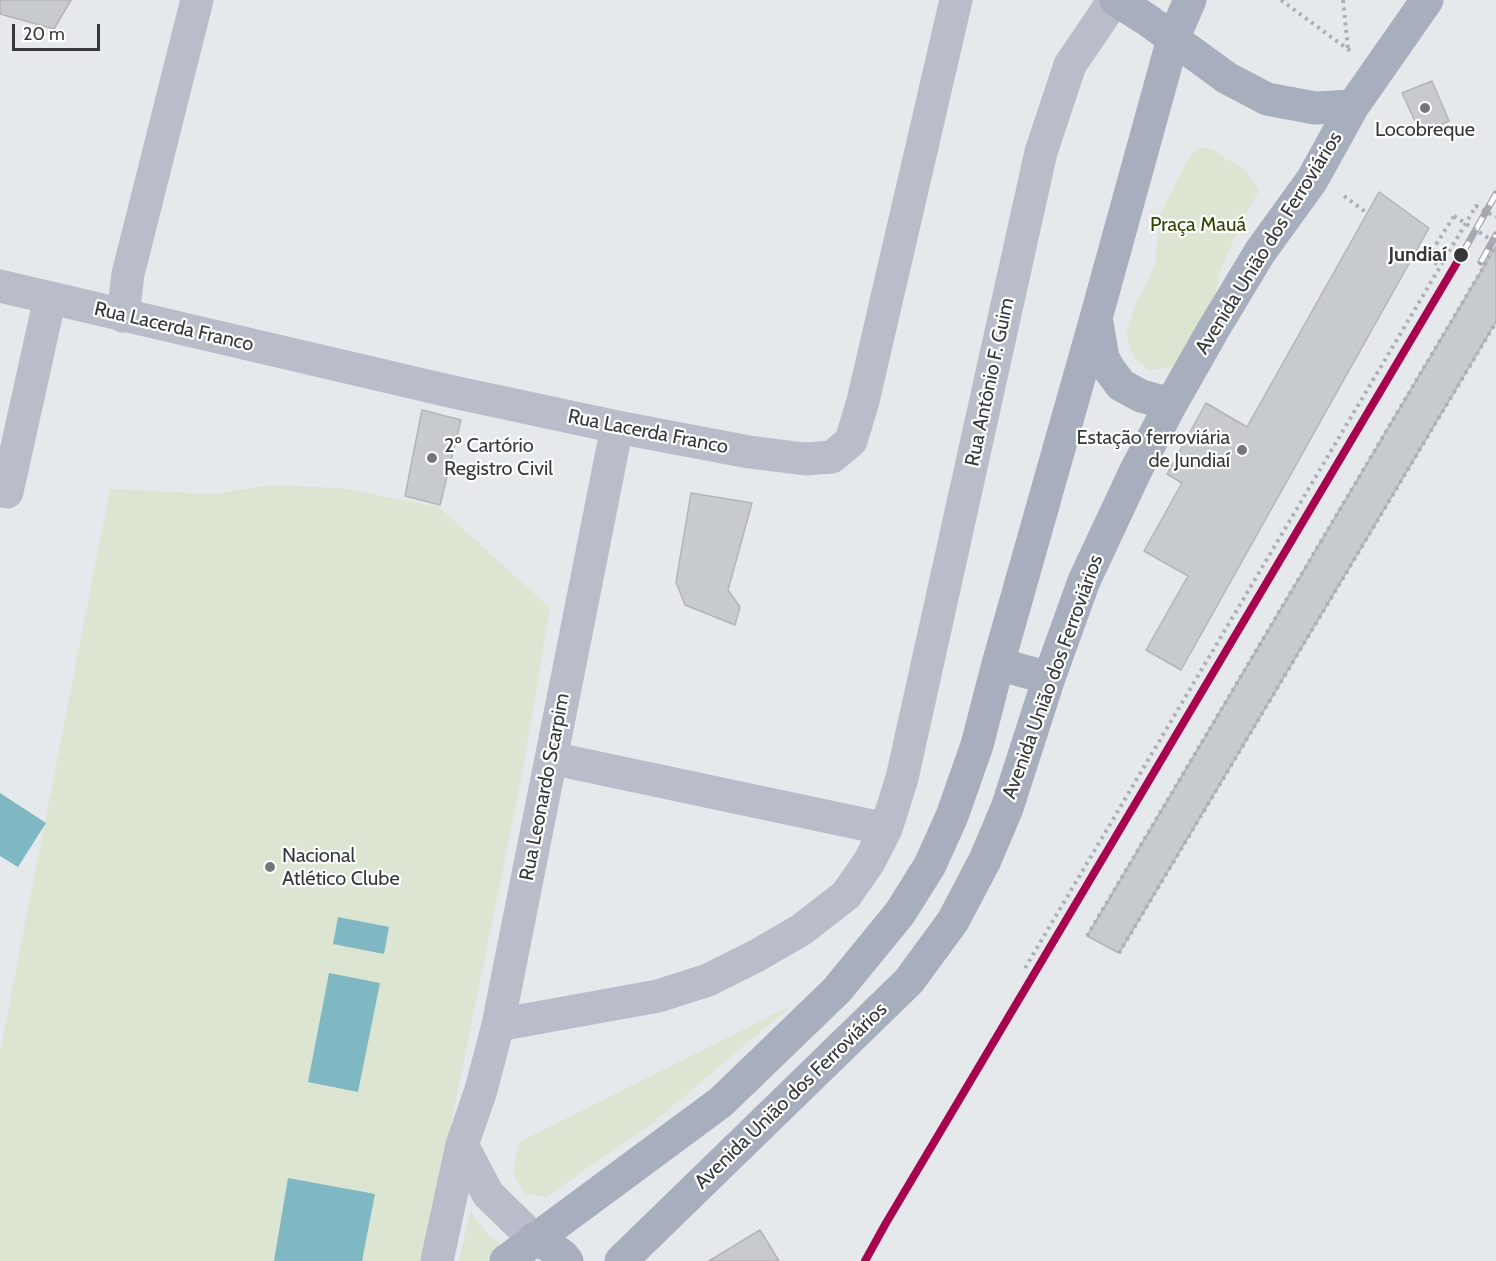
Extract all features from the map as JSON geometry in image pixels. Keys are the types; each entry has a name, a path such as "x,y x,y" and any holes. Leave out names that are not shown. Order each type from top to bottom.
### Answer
{"main road":[{"path":"1115,0 1227,78 1267,99 1315,108 1353,106"},
{"path":"506,1261 721,1102 837,990 900,913 930,865 952,816 977,745 1173,39 1190,0"},
{"name":"Avenida União dos Ferroviários","path":"621,1261 909,981 953,921 985,860 1007,808 1049,678 1084,581 1136,470 1213,330 1260,252 1312,180 1353,106 1422,3"},
{"path":"1096,318 1103,358 1121,384 1142,396 1171,404"},
{"path":"998,664 1049,678"},
{"path":"534,1239 548,1245 567,1261"}],"street":[{"path":"123,316 128,274 197,0"},
{"name":"Rua Lacerda Franco","path":"0,286 449,391 617,427 749,452 805,459 832,456 851,441 863,401 956,0"},
{"name":"Rua Antônio F. Guim","path":"498,1025 658,996 708,980 801,930 846,895 869,862 886,829 902,778 1041,152 1070,64 1115,0"},
{"path":"7,492 50,298"},
{"name":"Rua Leonardo Scarpim","path":"437,1261 462,1145 481,1090 498,1025 617,427"},
{"path":"550,758 886,829"},
{"path":"462,1145 488,1194 534,1239"}],"path":[{"path":"1281,0 1361,58"},
{"path":"1342,0 1348,49"},
{"path":"1344,196 1367,213"},
{"path":"1025,968 1476,206 1496,217"},
{"path":"1087,936 1496,244 1454,216 1428,257"},
{"path":"1416,250 1440,266"},
{"path":"1119,953 1496,322"}],"green space":[{"name":"Praça Mauá","path":"1200,147 1213,149 1246,170 1259,191 1246,213 1220,271 1213,304 1176,366 1149,370 1134,358 1126,335 1134,308 1155,265 1160,214 1191,154"},
{"name":"Nacional Atlético Clube","path":"268,485 340,488 439,507 550,608 521,780 423,1261 0,1261 0,1052 110,489 214,494"},
{"path":"792,1005 654,1122 546,1197 525,1194 513,1173 519,1142"},
{"path":"470,1211 487,1233 505,1248 489,1261 459,1261"}],"water":[{"path":"0,793 46,823 18,867 0,856"},
{"path":"338,917 389,927 384,954 333,944"},
{"path":"329,973 380,983 358,1092 308,1082"},
{"path":"288,1178 375,1194 362,1261 274,1261"}],"building":[{"path":"0,0 71,0 54,29 0,14"},
{"path":"1432,81 1449,121 1421,134 1402,93"},
{"name":"Estação ferroviária de Jundiaí","path":"1379,192 1429,228 1181,670 1146,650 1188,576 1144,551 1182,483 1167,474 1206,403 1247,427"},
{"path":"1496,246 1496,322 1119,953 1087,936"},
{"name":"2º Cartório Registro Civil","path":"422,410 461,420 440,505 405,496"},
{"path":"691,493 752,503 728,590 740,607 735,625 685,605 676,582"},
{"path":"760,1230 779,1261 709,1261"}],"railway":[{"path":"1462,254 1496,194"},
{"path":"1481,262 1496,235"}],"transit line":[{"path":"865,1261 1462,254"}],"place":[{"name":"Locobreque","path":"1425,108"},
{"name":"Jundiaí","path":"1461,255"},
{"name":"Estação ferroviária de Jundiaí","path":"1242,450"},
{"name":"2º Cartório Registro Civil","path":"432,458"},
{"name":"Nacional Atlético Clube","path":"270,867"}]}
